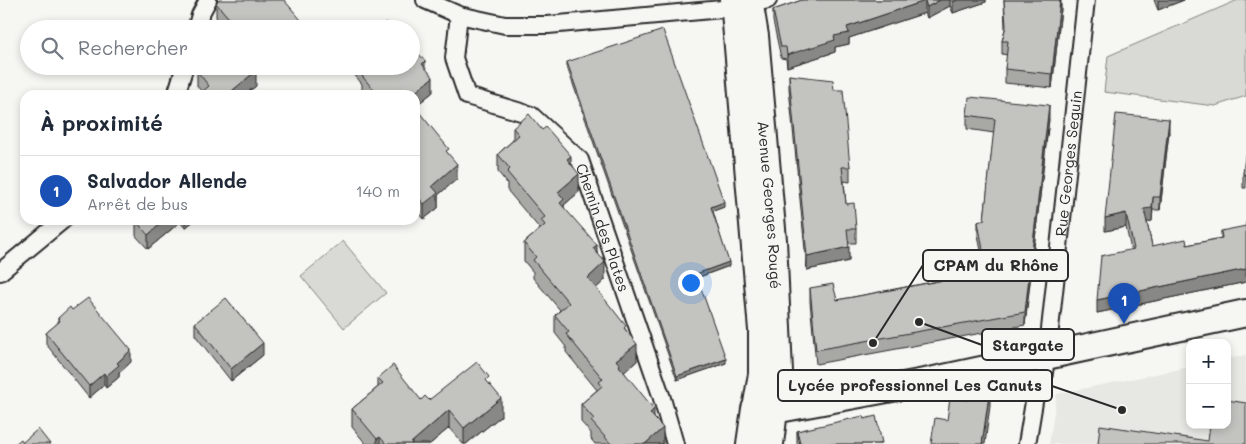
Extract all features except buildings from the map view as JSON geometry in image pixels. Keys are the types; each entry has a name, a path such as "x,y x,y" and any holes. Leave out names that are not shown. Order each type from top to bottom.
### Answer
{"main road":[{"path":"765,410 930,381 1246,313"},
{"path":"750,444 765,410"},
{"path":"765,410 770,444"}],"street":[{"path":"199,20 208,0"},
{"path":"425,0 459,15 505,25 548,25 747,3"},
{"name":"Rue Georges Seguin","path":"1027,444 1036,390 1043,380 1050,329 1086,0"},
{"name":"Avenue Georges Rougé","path":"747,3 756,36 774,240 780,372 765,410"},
{"name":"Chemin des Plates","path":"459,15 454,58 467,96 531,114 580,160 661,395 675,444"},
{"path":"178,90 182,75"},
{"path":"0,272 57,225"}],"shaded area":[{"path":"1238,0 1246,0 1246,96 1215,106 1104,92 1108,56"},
{"path":"343,241 386,293 344,328 301,276"},
{"path":"1246,355 1246,444 1049,444 1057,394 1186,368 1186,429 1231,429 1231,358"}],"place":[{"name":"Stargate","path":"919,322"},
{"name":"Salvador Allende","path":"1124,324"},
{"name":"CPAM du Rhône","path":"873,343"},
{"name":"Lycée professionnel Les Canuts","path":"1122,410"}]}
